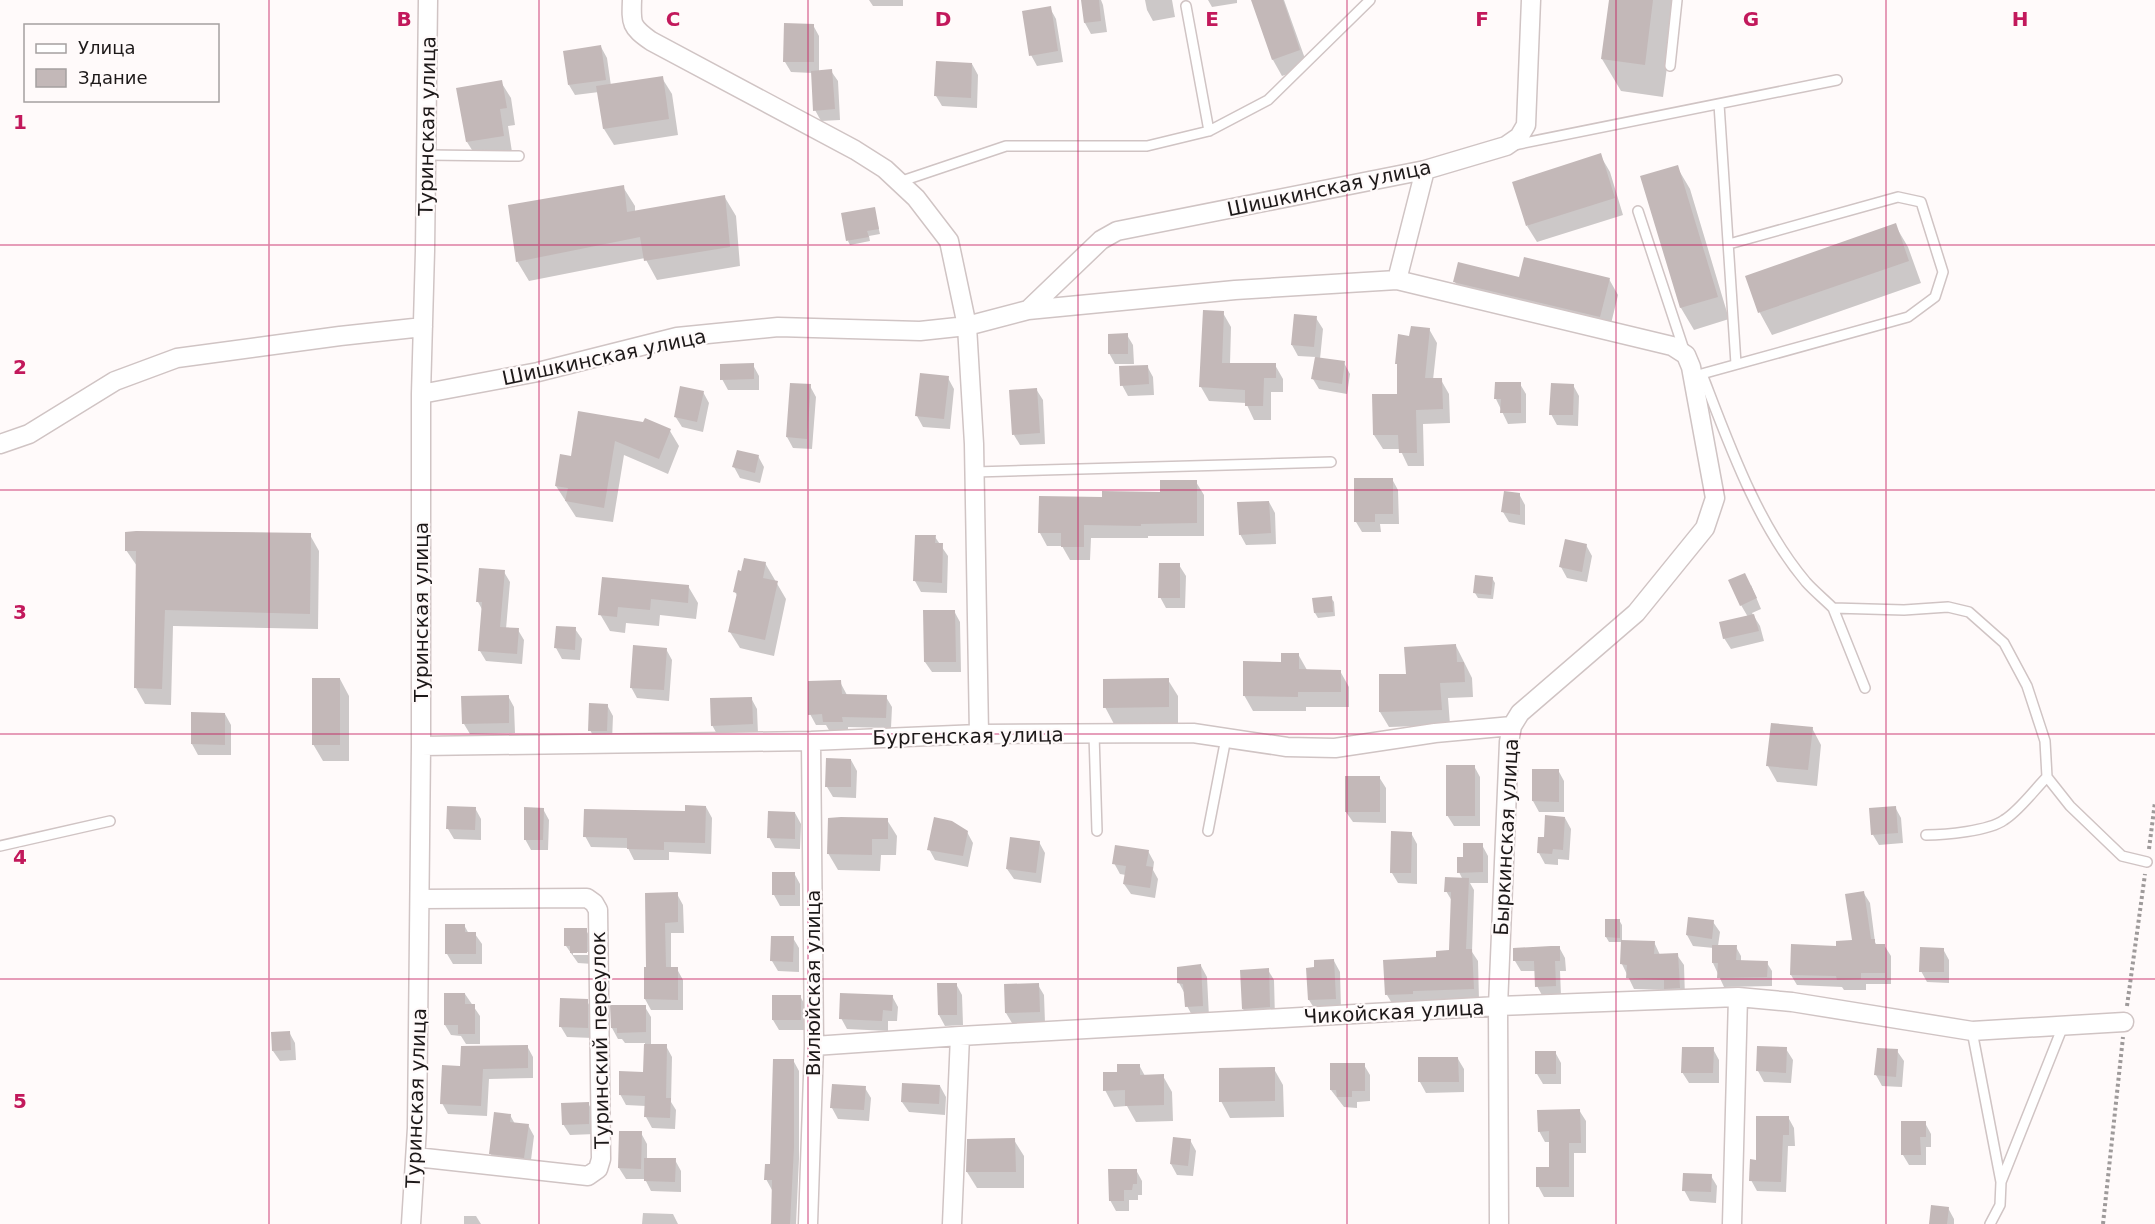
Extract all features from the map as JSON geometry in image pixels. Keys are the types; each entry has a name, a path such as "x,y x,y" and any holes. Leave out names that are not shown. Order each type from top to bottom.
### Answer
{"street":[{"name":"Туринская улица","path":"411,1224 416,1157 420,899 421,394 428,0"},
{"path":"633,0 631,21 638,32 855,150 885,169 916,198 949,241 968,326 975,472 979,734"},
{"path":"1506,146 1519,137 1526,124 1531,0"},
{"name":"Шишкинская улица","path":"1028,310 1101,240 1117,231 1425,170 1506,146"},
{"path":"1397,280 1425,170"},
{"name":"Шишкинская улица","path":"421,394 538,372 677,337 778,327 920,331 968,326 1028,310 1235,291 1397,280 1672,346 1686,355"},
{"path":"0,444 29,434 115,381 177,358 423,327"},
{"name":"Быркинская улица","path":"1499,1224 1498,1006 1509,742 1512,726 1520,713 1636,613 1705,528 1715,498 1697,375 1686,355"},
{"name":"Бургенская улица","path":"421,746 811,741 979,734 1193,733 1287,747 1335,748 1435,733 1512,726"},
{"name":"Вилюйская улица","path":"808,1224 814,1046 811,741"},
{"name":"Туринский переулок","path":"416,1157 588,1176 598,1169 601,1160 598,910 594,903 587,898 420,899"},
{"path":"1732,1224 1738,997"},
{"name":"Чикойская улица","path":"814,1046 1498,1006 1738,997 1792,1002 1972,1031 2124,1022"},
{"path":"952,1224 960,1036"}],"lane":[{"path":"900,182 1006,146 1147,146 1209,131 1269,100 1370,0"},
{"path":"1670,66 1677,0"},
{"path":"1186,6 1209,131"},
{"path":"1506,146 1837,80"},
{"path":"1719,104 1736,364"},
{"path":"427,155 519,156"},
{"path":"1729,244 1898,196 1921,202 1943,272 1935,297 1908,317 1697,375 1737,464 1771,531 1806,583 1833,608 1865,688"},
{"path":"1638,211 1686,355"},
{"path":"975,472 1332,462"},
{"path":"1833,608 1904,610 1948,607 1969,612 2004,643 2027,686 2045,741 2047,777 2070,806 2096,828 2122,856 2147,862"},
{"path":"1094,734 1097,831"},
{"path":"1208,831 1226,738"},
{"path":"1926,835 1945,835 2003,821 2047,777"},
{"path":"0,846 110,822"},
{"path":"2001,1182 2063,1026"},
{"path":"1972,1031 2001,1182 2000,1205 1990,1224"}],"building":[{"path":"1081,0 1099,0 1101,21 1084,23"},
{"path":"1251,0 1283,0 1300,50 1272,60"},
{"path":"1609,0 1653,0 1645,65 1601,59"},
{"path":"1051,6 1058,51 1029,56 1022,11"},
{"path":"784,23 814,24 814,62 783,62"},
{"path":"601,45 606,80 568,85 563,51"},
{"path":"936,61 972,63 971,98 934,96"},
{"path":"832,69 835,109 813,111 811,71"},
{"path":"663,76 669,119 603,129 596,86"},
{"path":"502,80 507,108 500,109 504,136 466,142 456,88"},
{"path":"1601,153 1615,198 1526,226 1512,182"},
{"path":"1678,165 1718,297 1680,308 1640,176"},
{"path":"624,185 627,212 725,195 730,247 644,261 640,237 516,262 508,205"},
{"path":"875,207 879,229 867,231 869,237 846,241 841,213"},
{"path":"1896,223 1909,261 1758,313 1745,276"},
{"path":"1524,257 1610,278 1600,317 1453,282 1458,262 1519,277"},
{"path":"1203,310 1224,311 1222,363 1276,363 1276,378 1264,378 1263,406 1245,406 1245,390 1199,387"},
{"path":"1294,314 1317,316 1314,347 1291,345"},
{"path":"1411,326 1430,328 1425,378 1442,378 1443,409 1416,410 1417,453 1399,453 1398,435 1373,435 1372,394 1397,394 1397,364 1395,364 1398,334 1409,336"},
{"path":"1128,333 1128,354 1108,354 1108,334"},
{"path":"1315,357 1345,361 1342,384 1311,379"},
{"path":"754,363 754,379 720,380 720,364"},
{"path":"1148,365 1149,384 1120,386 1119,366"},
{"path":"920,373 949,376 944,419 915,416"},
{"path":"1495,382 1521,382 1521,413 1500,413 1501,399 1494,399"},
{"path":"790,383 811,384 807,439 786,437"},
{"path":"1551,383 1574,384 1573,415 1549,415"},
{"path":"680,386 704,391 697,422 674,417"},
{"path":"1037,388 1040,433 1012,435 1009,390"},
{"path":"578,411 643,422 645,418 671,429 659,459 615,441 604,508 565,501 568,488 555,486 560,454 571,456"},
{"path":"737,450 759,455 755,473 732,467"},
{"path":"1354,478 1393,478 1393,514 1375,514 1375,522 1354,522"},
{"path":"1160,480 1197,480 1197,523 1141,524 1141,526 1084,525 1084,547 1061,547 1061,533 1038,533 1039,496 1102,497 1102,491 1160,492"},
{"path":"1504,491 1520,493 1520,515 1501,512"},
{"path":"1269,501 1271,533 1239,535 1237,502"},
{"path":"125,532 311,533 310,614 165,610 162,689 134,688 136,551 125,551"},
{"path":"915,535 936,535 935,543 943,543 942,583 913,581"},
{"path":"1565,539 1587,544 1582,572 1559,567"},
{"path":"744,558 766,562 763,578 778,581 765,640 728,632 737,593 733,592 738,570 741,571"},
{"path":"1159,563 1180,563 1180,598 1158,598"},
{"path":"479,568 505,570 500,627 519,628 517,654 478,651 482,602 476,602"},
{"path":"1745,573 1757,598 1740,606 1728,580"},
{"path":"1475,575 1493,577 1491,595 1473,593"},
{"path":"602,577 689,585 688,603 651,599 650,610 618,607 617,617 598,615"},
{"path":"1332,596 1333,612 1314,613 1312,598"},
{"path":"923,610 955,610 956,662 924,662"},
{"path":"1754,614 1759,631 1723,639 1719,622"},
{"path":"556,626 576,627 575,650 554,648"},
{"path":"1456,644 1457,662 1464,662 1465,682 1440,683 1442,710 1379,712 1379,674 1406,674 1404,647"},
{"path":"633,645 667,648 664,690 630,688"},
{"path":"1281,653 1299,653 1299,669 1341,670 1341,692 1298,692 1298,697 1243,696 1243,661 1281,662"},
{"path":"312,678 340,678 340,745 312,745"},
{"path":"1169,678 1169,707 1103,708 1103,679"},
{"path":"841,680 842,694 887,695 886,718 842,717 843,722 823,722 822,714 808,715 808,681"},
{"path":"509,695 509,723 462,724 461,696"},
{"path":"752,697 753,724 711,726 710,698"},
{"path":"589,703 608,704 607,731 588,731"},
{"path":"191,712 225,713 225,745 191,744"},
{"path":"1771,723 1813,727 1808,770 1766,766"},
{"path":"826,758 851,759 851,787 825,787"},
{"path":"1446,765 1475,765 1475,816 1446,816"},
{"path":"1532,769 1559,769 1559,802 1532,801"},
{"path":"1345,776 1380,776 1380,812 1345,812"},
{"path":"685,805 706,806 705,843 664,842 664,850 627,849 627,838 583,837 584,809 685,811"},
{"path":"447,806 476,807 475,830 446,829"},
{"path":"1896,806 1898,833 1871,835 1869,808"},
{"path":"524,807 544,808 543,840 524,840"},
{"path":"768,811 795,812 795,839 767,838"},
{"path":"1545,815 1565,817 1563,850 1553,849 1552,854 1537,853 1538,837 1544,837"},
{"path":"934,817 952,821 968,831 963,856 927,850"},
{"path":"828,818 888,818 888,839 872,839 872,855 827,854"},
{"path":"1391,831 1412,832 1411,873 1390,873"},
{"path":"1010,837 1040,841 1036,873 1006,869"},
{"path":"1463,843 1483,843 1483,872 1457,873 1457,857 1463,857"},
{"path":"1115,845 1149,850 1146,866 1153,867 1150,888 1123,884 1126,866 1112,864"},
{"path":"772,872 795,872 795,895 772,895"},
{"path":"1445,877 1469,878 1466,949 1472,949 1474,989 1413,991 1413,994 1385,995 1383,960 1436,957 1436,951 1449,950 1451,892 1444,892"},
{"path":"1864,891 1871,939 1875,939 1875,944 1885,944 1885,973 1861,973 1861,979 1837,980 1836,976 1790,975 1791,944 1836,946 1836,941 1852,940 1845,894"},
{"path":"678,892 678,922 665,923 666,967 678,967 678,1000 644,999 645,893"},
{"path":"1688,917 1714,920 1712,939 1686,935"},
{"path":"1605,919 1620,919 1620,938 1605,937"},
{"path":"445,924 465,924 465,932 476,932 476,954 445,954"},
{"path":"564,928 587,928 587,953 570,953 570,946 564,946"},
{"path":"771,936 794,936 793,962 770,961"},
{"path":"1621,940 1655,941 1654,954 1678,953 1680,988 1664,989 1664,980 1626,978 1627,965 1620,964"},
{"path":"1712,945 1737,945 1736,960 1768,961 1767,977 1717,978 1718,963 1712,963"},
{"path":"1560,946 1560,961 1555,961 1556,986 1535,987 1534,961 1513,961 1513,948"},
{"path":"1920,947 1944,948 1944,972 1919,972"},
{"path":"1334,959 1336,999 1308,1000 1306,968 1314,967 1314,960"},
{"path":"1201,964 1203,1006 1185,1007 1183,984 1177,983 1177,967"},
{"path":"1269,968 1270,1007 1242,1009 1240,970"},
{"path":"937,983 957,983 957,1015 938,1015"},
{"path":"1039,983 1040,1012 1005,1013 1004,984"},
{"path":"444,993 465,993 465,1004 475,1004 475,1034 458,1034 458,1025 444,1025"},
{"path":"840,993 893,995 892,1011 883,1010 882,1021 839,1019"},
{"path":"772,995 801,995 801,1020 772,1020"},
{"path":"560,998 588,999 588,1028 559,1027"},
{"path":"610,1005 646,1005 646,1032 617,1033 617,1028 611,1028"},
{"path":"290,1031 291,1050 272,1051 271,1032"},
{"path":"644,1044 667,1044 666,1098 671,1098 670,1118 644,1117 645,1096 619,1095 619,1071 643,1072"},
{"path":"528,1045 528,1068 483,1069 481,1106 440,1104 442,1065 460,1066 461,1046"},
{"path":"1757,1046 1787,1047 1786,1073 1756,1071"},
{"path":"1682,1047 1714,1047 1713,1073 1681,1073"},
{"path":"1877,1048 1898,1049 1896,1077 1874,1075"},
{"path":"1535,1051 1556,1051 1556,1074 1535,1074"},
{"path":"1418,1057 1458,1057 1459,1082 1418,1082"},
{"path":"773,1059 794,1059 794,1147 790,1224 771,1224 772,1180 764,1180 765,1164 770,1164"},
{"path":"1330,1063 1365,1063 1365,1091 1352,1091 1352,1097 1337,1097 1336,1090 1330,1090"},
{"path":"1117,1064 1140,1064 1140,1075 1164,1074 1164,1105 1125,1106 1125,1090 1103,1091 1103,1072 1117,1072"},
{"path":"1275,1067 1275,1101 1219,1102 1219,1068"},
{"path":"902,1083 940,1085 939,1104 901,1102"},
{"path":"832,1084 866,1086 864,1110 830,1108"},
{"path":"589,1102 589,1124 562,1125 561,1103"},
{"path":"1580,1109 1581,1143 1569,1143 1569,1187 1536,1187 1536,1167 1549,1167 1549,1131 1538,1132 1537,1110"},
{"path":"494,1112 511,1114 510,1122 529,1124 524,1158 489,1154"},
{"path":"1756,1116 1789,1116 1789,1135 1783,1135 1781,1182 1749,1181 1750,1159 1756,1160"},
{"path":"1901,1121 1926,1121 1926,1137 1920,1137 1921,1155 1901,1155"},
{"path":"619,1131 642,1131 641,1169 618,1168"},
{"path":"1173,1137 1191,1139 1188,1166 1170,1164"},
{"path":"1015,1138 1016,1172 966,1172 967,1139"},
{"path":"644,1158 676,1158 675,1182 644,1181"},
{"path":"1108,1169 1137,1169 1137,1184 1133,1184 1132,1190 1124,1190 1124,1201 1109,1201"},
{"path":"1683,1173 1712,1174 1711,1192 1682,1191"},
{"path":"1931,1205 1949,1207 1947,1224 1929,1224"}]}
